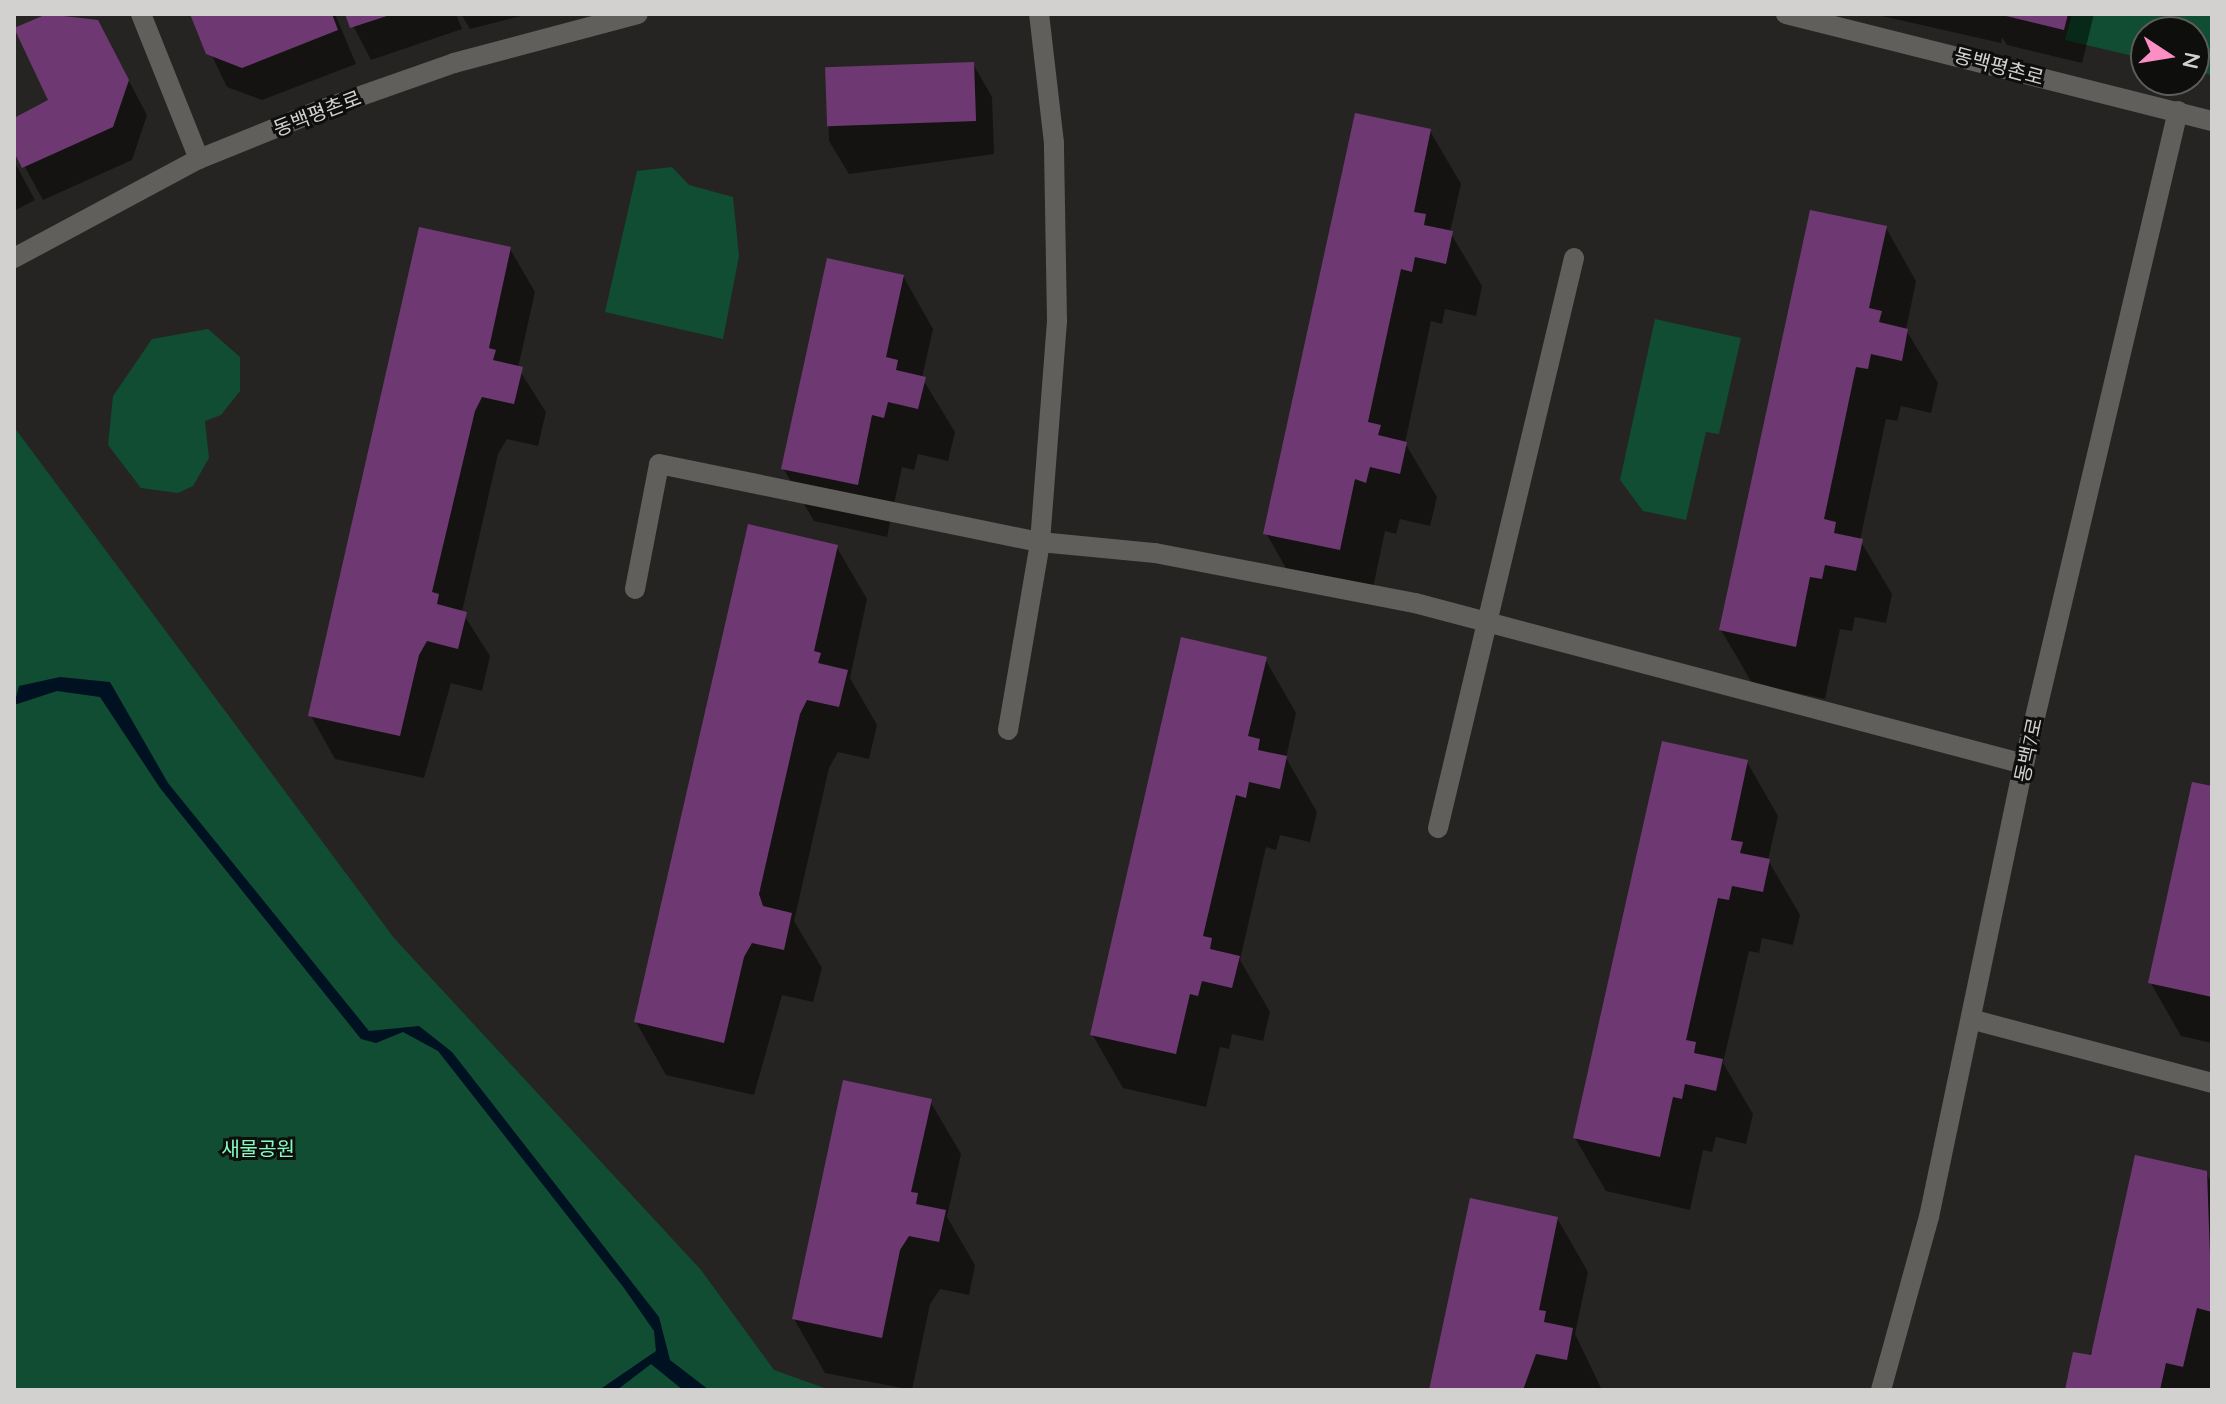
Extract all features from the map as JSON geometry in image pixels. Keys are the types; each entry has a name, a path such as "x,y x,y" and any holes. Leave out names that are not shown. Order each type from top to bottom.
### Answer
{"street":[{"path":"141,14 199,159"},
{"name":"동백평촌로","path":"14,258 199,159 454,63 638,14"},
{"path":"1008,730 1040,542 1057,321 1055,172 1039,14"},
{"name":"동백평촌로","path":"1786,14 2212,121"},
{"name":"동백7로","path":"1881,1390 1974,1020 2024,764 2178,111"},
{"path":"1438,828 1484,619 1574,258"},
{"path":"635,589 659,464 1040,542 1155,553 1484,619 2024,764"},
{"path":"1974,1020 2212,1083"}],"green space":[{"path":"2072,14 2212,14 2212,75 2210,16 2130,16 2130,55 2065,40"},
{"path":"672,167 689,185 733,197 739,256 723,339 605,312 637,171"},
{"path":"1655,319 1741,338 1719,434 1706,432 1686,520 1643,511 1620,480"},
{"path":"208,329 240,357 240,391 221,415 205,421 209,458 193,486 178,493 141,488 108,445 113,396 152,339"},
{"name":"새물공원","path":"14,427 394,938 701,1270 774,1370 830,1390 14,1390"}],"water":[{"path":"60,677 110,682 168,783 369,1031 419,1026 452,1052 659,1317 670,1360 709,1390 683,1390 651,1364 617,1390 599,1390 656,1351 654,1331 624,1288 438,1051 403,1032 376,1043 361,1039 160,788 100,697 57,691 14,705 19,686"}],"building":[{"path":"47,14 98,20 129,80 113,127 22,168 14,152 14,118 48,100 14,28"},
{"path":"190,14 332,14 338,30 242,68 206,54"},
{"path":"345,14 389,14 390,15 350,28"},
{"path":"1998,14 2068,14 2064,30"},
{"path":"974,62 976,121 827,126 825,67"},
{"path":"1355,113 1431,129 1414,212 1426,214 1424,225 1453,231 1446,264 1415,257 1412,272 1401,269 1368,422 1381,425 1378,435 1407,442 1400,474 1370,467 1366,483 1355,479 1340,550 1263,534"},
{"path":"1810,210 1887,226 1869,308 1882,311 1879,322 1908,329 1902,361 1871,354 1868,369 1856,367 1824,519 1836,522 1834,533 1863,539 1856,571 1825,565 1822,579 1810,577 1796,647 1719,630"},
{"path":"419,227 511,247 489,348 496,350 493,360 523,367 514,404 482,397 475,411 432,592 439,594 437,604 467,612 458,649 427,641 419,655 400,736 308,716"},
{"path":"827,258 904,275 886,357 898,360 896,370 926,377 918,409 888,402 884,418 872,415 858,485 781,469"},
{"path":"748,524 838,545 814,651 821,653 818,663 848,670 839,707 807,700 800,714 759,894 763,906 792,913 784,950 752,943 744,957 724,1043 634,1022"},
{"path":"1181,637 1267,657 1248,736 1260,739 1258,750 1287,756 1280,789 1249,782 1246,798 1236,795 1203,936 1212,938 1210,949 1240,956 1232,988 1202,981 1198,996 1190,994 1176,1054 1090,1035"},
{"path":"1662,741 1748,760 1731,840 1743,842 1740,853 1770,859 1763,892 1732,886 1729,900 1718,898 1686,1040 1696,1042 1694,1053 1723,1059 1716,1091 1685,1084 1682,1099 1673,1097 1660,1157 1573,1138"},
{"path":"2192,782 2212,786 2212,997 2148,983"},
{"path":"843,1080 932,1099 911,1192 918,1193 916,1204 946,1210 939,1242 909,1236 900,1250 882,1338 792,1319"},
{"path":"2135,1155 2207,1171 2212,1312 2197,1308 2183,1367 2166,1363 2160,1390 2065,1390 2073,1352 2091,1355"},
{"path":"1470,1198 1558,1217 1539,1310 1546,1311 1544,1322 1573,1328 1567,1360 1536,1354 1523,1390 1429,1390"}]}
